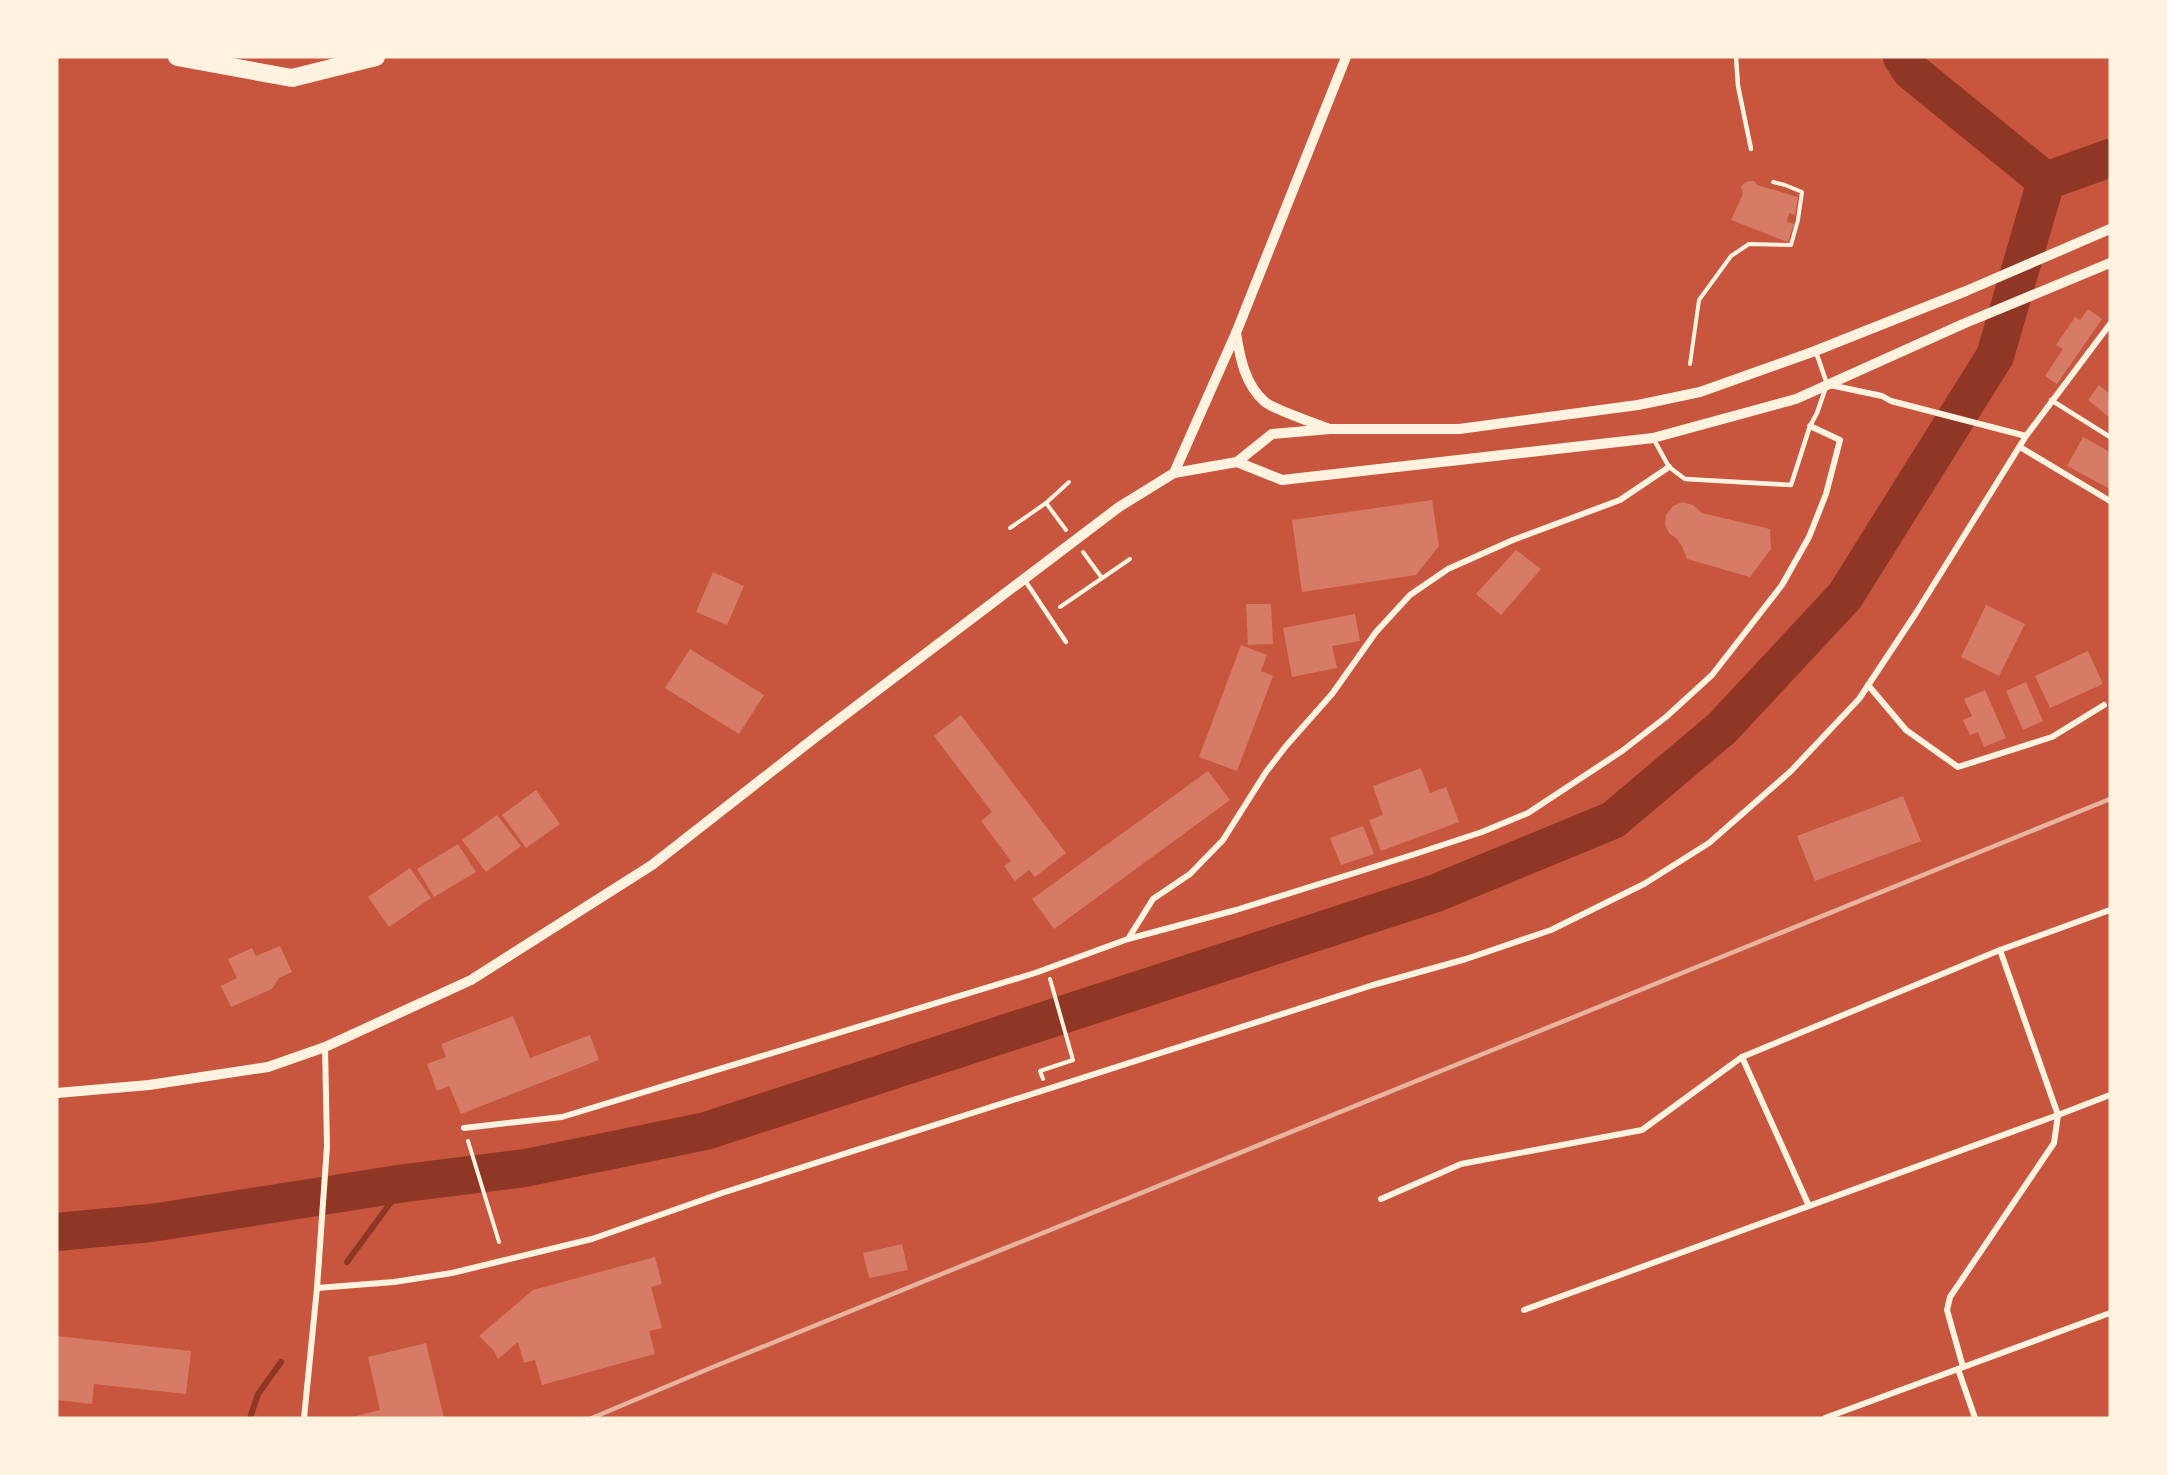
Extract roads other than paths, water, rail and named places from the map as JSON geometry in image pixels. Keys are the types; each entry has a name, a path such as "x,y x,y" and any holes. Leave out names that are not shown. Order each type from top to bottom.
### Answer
{"highway":[{"path":"177,57 292,78 376,57"}],"street":[{"path":"1174,473 1236,333 1346,57"},
{"path":"57,1093 149,1085 268,1067 325,1047 471,980 652,865 1119,507 1174,473 1237,462 1272,434 1330,429 1459,429 1638,405 1700,392 1815,351 2110,230"},
{"path":"1237,462 1282,480 1653,438 1796,399 1963,324 2110,262"},
{"path":"317,1288 394,1282 452,1274 592,1239 722,1193 1363,988 1466,959 1551,930 1644,884 1709,843 1791,771 1858,699 1916,613 2026,436 2110,324"},
{"path":"1236,333 1241,364 1252,386 1266,404 1330,429"},
{"path":"1827,384 1882,396 1891,401 2026,436"},
{"path":"464,1128 562,1117 1035,973 1128,939 1236,910 1482,832 1528,813 1622,751 1666,717 1712,675 1782,585 1803,548 1826,494 1840,440 1810,426"},
{"path":"2020,447 2110,501"},
{"path":"1128,939 1153,899 1190,874 1222,840 1266,772 1332,694 1376,632 1410,595 1448,569 1513,540 1620,500 1669,467"},
{"path":"1868,685 1906,730 1958,767 2052,737 2104,705"},
{"path":"1381,1199 1461,1164 1642,1130 1742,1057 2000,950 2110,910"},
{"path":"1975,1418 1960,1368 1947,1310 1950,1298 2054,1143 2058,1115 2000,950"},
{"path":"304,1418 317,1288 327,1146 325,1047"},
{"path":"1742,1057 1809,1206"},
{"path":"1524,1310 2110,1095"},
{"path":"1825,1418 2110,1313"}],"lane":[{"path":"1736,57 1738,86 1751,149"},
{"path":"1653,438 1669,467 1685,479 1791,485 1810,426 1827,384 1815,351"},
{"path":"2051,400 2110,437"},
{"path":"1024,579 1066,642"}],"waterway":[{"path":"1902,57 1911,71 2046,181"},
{"path":"57,1232 151,1223 405,1183 525,1168 706,1131 1436,893 1613,820 1722,728 1845,596 1995,356 2046,181 2110,158"},
{"path":"347,1262 405,1183"},
{"path":"250,1418 258,1394 281,1362"}],"railway":[{"path":"592,1418 2110,799"}]}
